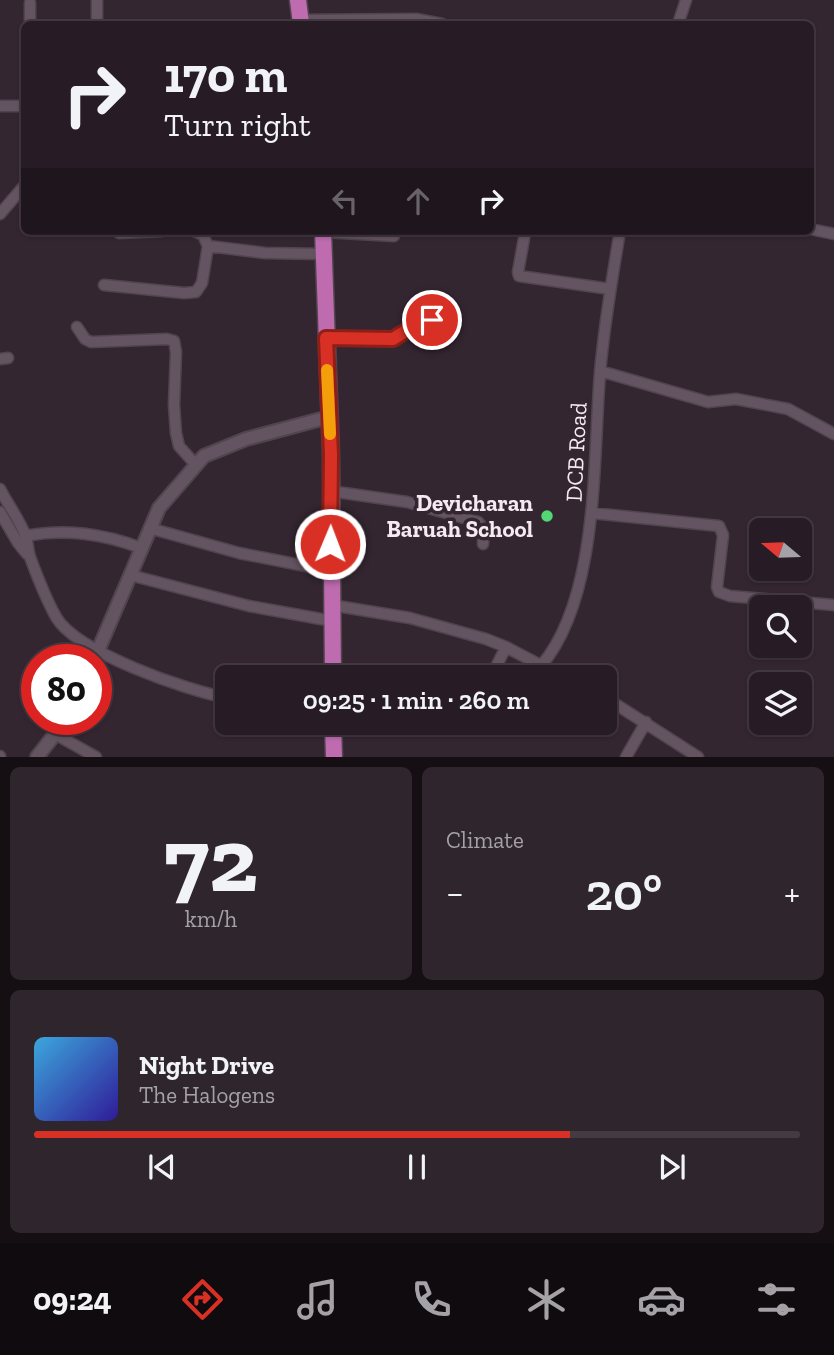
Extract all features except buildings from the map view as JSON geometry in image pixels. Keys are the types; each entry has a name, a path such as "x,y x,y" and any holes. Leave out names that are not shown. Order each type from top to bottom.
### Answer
{"highway":[{"path":"298,0 301,21"},
{"path":"323,235 332,665"},
{"path":"333,735 334,757"}],"street":[{"path":"97,0 97,21"},
{"path":"679,21 686,0"},
{"path":"30,2 30,21"},
{"path":"404,21 426,21"},
{"path":"0,106 21,106"},
{"path":"0,214 21,190"},
{"path":"814,230 834,234"},
{"path":"104,285 196,292 202,283 208,246 203,235"},
{"path":"380,235 394,236"},
{"path":"525,235 519,276 610,289"},
{"name":"DCB Road","path":"542,665 554,652 571,614 592,513 600,371 619,235"},
{"path":"208,246 265,253 324,254"},
{"path":"326,338 393,339 421,323 432,320 455,321"},
{"path":"78,327 85,340 91,342 174,341 176,433 179,446 196,465"},
{"path":"600,371 708,402 736,400 788,409 834,434"},
{"path":"102,644 159,508 196,465 213,451 246,439 329,417"},
{"path":"0,489 26,536 30,557 56,617 83,644"},
{"path":"330,491 407,502 442,514 475,521 484,527 483,544"},
{"path":"0,512 18,543 30,557"},
{"path":"592,513 719,526 723,535 717,587 719,592 730,596 834,605"},
{"path":"149,528 239,553 331,571"},
{"path":"26,536 44,533 96,535 116,538 141,548"},
{"path":"130,575 249,606 410,618 506,646 539,665"},
{"path":"497,665 506,646"},
{"path":"112,661 215,696"},
{"path":"617,705 698,757"},
{"path":"626,757 646,722"},
{"path":"37,757 54,735"},
{"path":"57,735 96,757"}],"slow traffic":[{"path":"327,370 330,434"}],"place":[{"name":"Devicharan Baruah School","path":"547,516"}],"route":[{"path":"330,544 331,455 326,338 393,339 412,327 432,320"}]}
